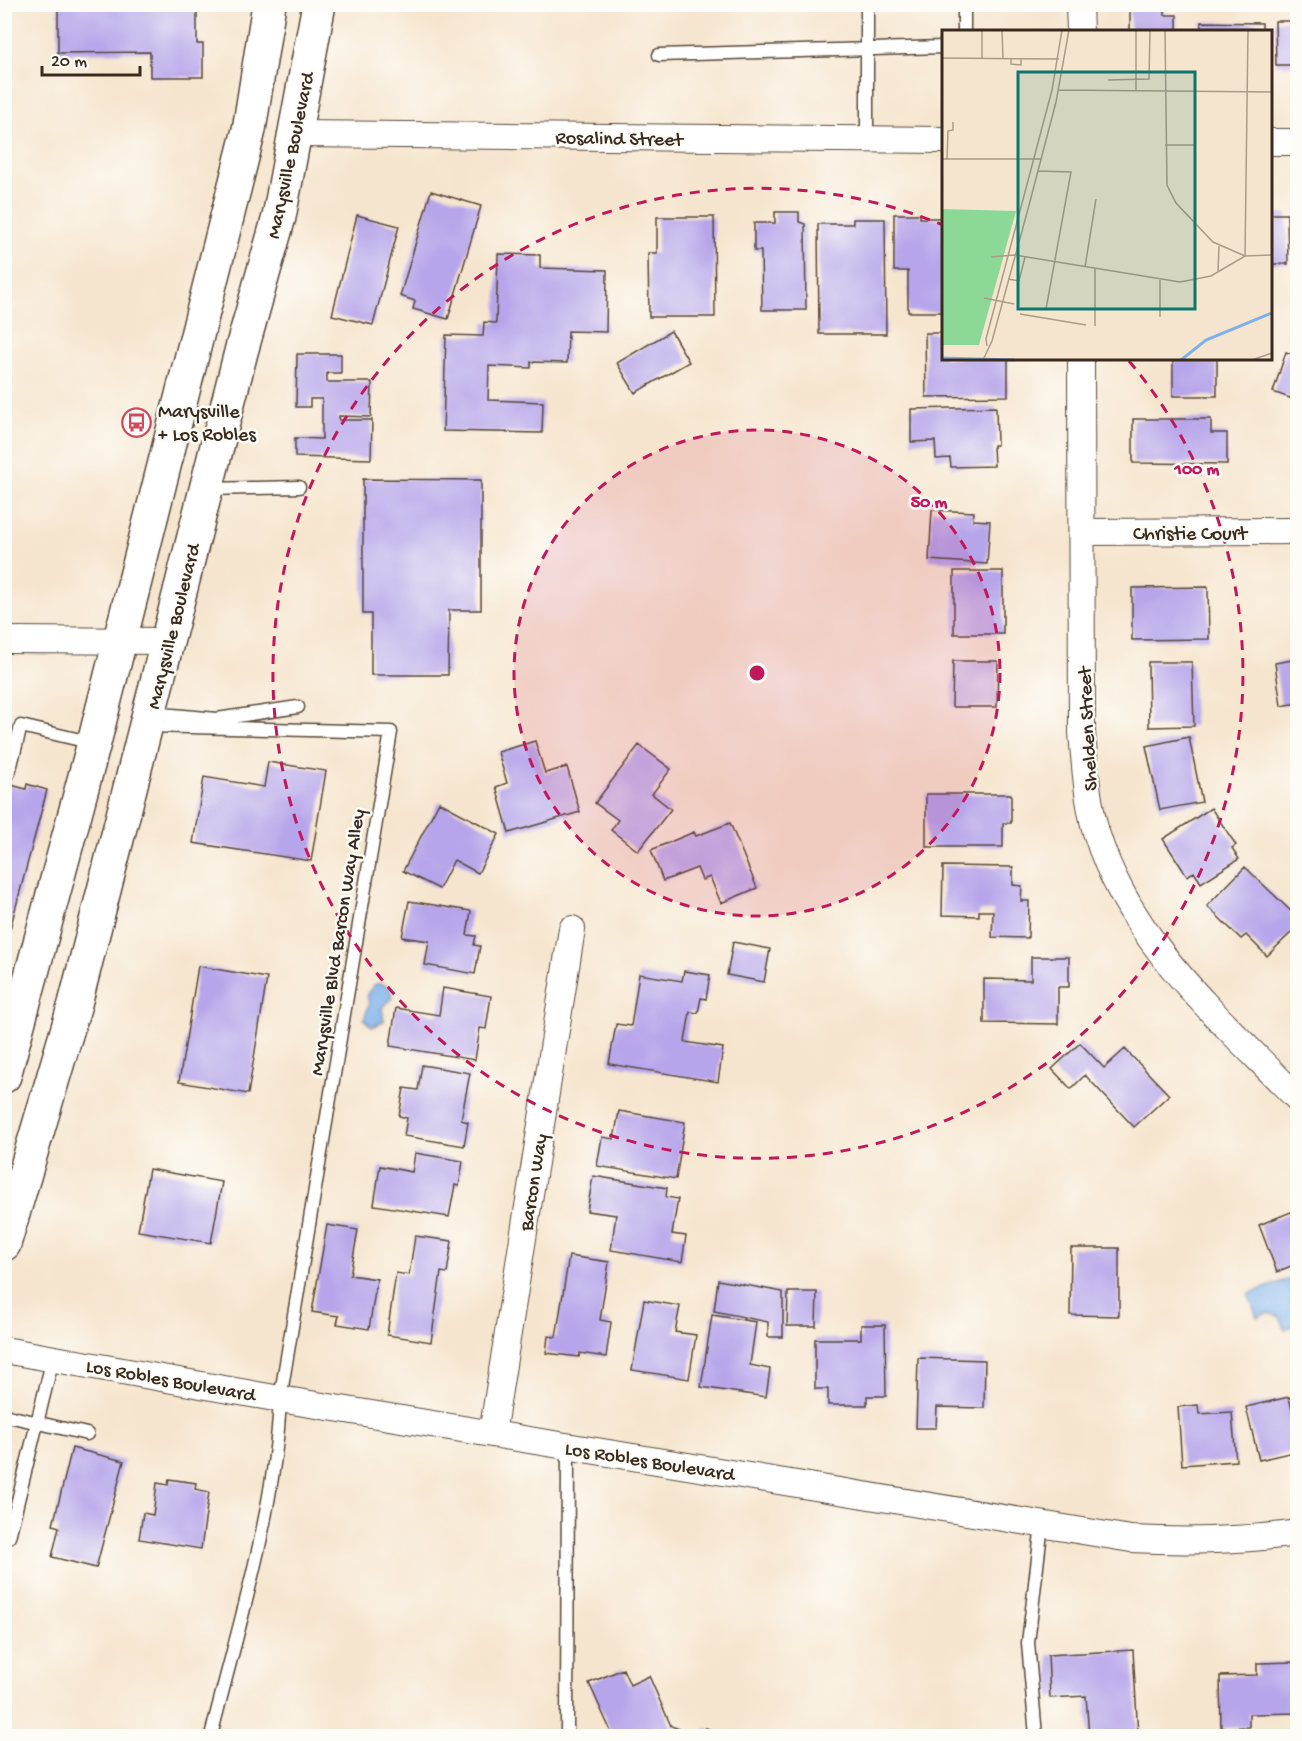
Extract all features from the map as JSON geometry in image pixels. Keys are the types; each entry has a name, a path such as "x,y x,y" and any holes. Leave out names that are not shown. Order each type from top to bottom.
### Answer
{"main road":[{"path":"4,1076 94,743 249,130 269,4"},
{"name":"Marysville Boulevard","path":"4,1244 75,1004 279,217 319,4"},
{"path":"249,130 296,134"}],"street":[{"path":"1079,4 1080,30"},
{"name":"Rosalind Street","path":"296,134 942,140"},
{"path":"1272,142 1298,142"},
{"name":"Shelden Street","path":"1081,360 1083,743 1086,782 1096,831 1110,869 1137,922 1166,962 1298,1099"},
{"name":"Christie Court","path":"1082,532 1298,531"},
{"path":"4,640 169,641"},
{"name":"Barcon Way","path":"492,1434 572,929"},
{"name":"Los Robles Boulevard","path":"4,1350 280,1399 1131,1539 1191,1543 1250,1540 1298,1533"}],"lane":[{"path":"867,4 867,139"},
{"path":"964,4 964,30"},
{"path":"659,55 942,47"},
{"path":"207,489 299,487"},
{"path":"148,720 217,719 298,707"},
{"name":"Marysville Blvd Barcon Way Alley","path":"148,720 390,732 280,1399"},
{"path":"9,773 21,726 94,743"},
{"path":"4,1536 9,1537 52,1358"},
{"path":"210,1737 258,1546 278,1446 280,1399"},
{"path":"4,1414 87,1434"},
{"path":"567,1737 568,1447"},
{"path":"1036,1737 1028,1643 1042,1524"}],"water":[{"path":"381,983 390,988 392,998 382,1008 384,1021 372,1027 364,1019 369,1005 367,994 374,985"},
{"path":"1292,1278 1297,1294 1297,1324 1285,1329 1280,1317 1268,1313 1257,1317 1248,1294"}],"building":[{"path":"58,4 197,4 197,44 203,44 203,77 150,77 150,52 58,53"},
{"path":"1130,4 1165,4 1165,15 1177,15 1177,30 1130,30"},
{"path":"1275,21 1298,21 1298,65 1276,65"},
{"path":"1201,22 1262,23 1262,30 1201,30"},
{"path":"431,191 481,206 448,319 413,309 415,301 400,296"},
{"path":"775,212 799,212 799,222 805,224 806,310 762,310 761,251 754,251 754,223 775,223"},
{"path":"894,214 920,214 920,218 942,218 942,312 908,312 908,271 894,271"},
{"path":"1272,214 1287,214 1288,264 1272,264"},
{"path":"357,215 399,226 373,325 332,315"},
{"path":"657,217 714,217 715,317 649,317 648,253 657,253"},
{"path":"853,219 885,219 886,334 819,334 818,224 853,224"},
{"path":"498,254 540,255 540,268 607,270 606,332 568,331 567,363 531,362 531,368 489,366 488,400 543,402 542,433 443,431 446,335 483,336 484,322 496,323"},
{"path":"671,331 689,362 635,393 617,363"},
{"path":"925,333 942,333 942,360 1008,360 1008,396 926,397"},
{"path":"1286,352 1298,356 1298,401 1273,392"},
{"path":"297,354 341,354 341,373 327,373 327,382 372,382 371,417 339,416 339,420 372,420 371,459 295,457 295,438 322,439 322,399 310,399 310,407 296,407"},
{"path":"1173,360 1217,360 1217,396 1173,396"},
{"path":"996,407 997,445 993,445 994,466 951,467 950,458 936,459 935,441 911,442 911,409"},
{"path":"1133,419 1211,419 1211,433 1227,433 1227,464 1133,463"},
{"path":"363,479 481,480 481,610 449,610 448,675 371,675 371,614 363,614"},
{"path":"932,510 974,512 973,520 990,521 987,564 929,560"},
{"path":"954,571 1003,571 1003,634 954,634"},
{"path":"1208,587 1209,639 1132,640 1132,588"},
{"path":"1298,659 1298,703 1281,706 1275,663"},
{"path":"953,661 998,661 997,707 952,707"},
{"path":"1148,662 1192,662 1194,726 1149,727"},
{"path":"1189,737 1202,802 1160,810 1146,746"},
{"path":"535,741 545,773 567,767 580,812 509,833 496,787 507,783 498,752"},
{"path":"639,745 671,769 652,794 671,809 638,851 611,830 618,820 595,803"},
{"path":"268,762 326,771 311,861 193,843 204,777 264,787"},
{"path":"4,783 26,789 27,784 47,790 10,929 4,928"},
{"path":"926,794 1011,794 1011,823 1003,823 1003,847 926,847"},
{"path":"439,802 499,834 478,873 454,860 439,889 403,871"},
{"path":"1211,808 1236,845 1232,848 1239,859 1201,883 1194,872 1187,876 1163,839"},
{"path":"730,823 757,888 721,903 710,877 702,880 697,868 663,881 651,850 694,832 696,836"},
{"path":"943,866 1013,867 1013,885 1022,886 1021,901 1029,901 1028,938 992,937 993,911 979,911 979,916 942,915"},
{"path":"1245,867 1298,918 1298,926 1267,956 1246,935 1241,939 1207,906"},
{"path":"409,901 471,911 467,935 476,936 474,945 480,946 475,974 425,965 429,941 402,937"},
{"path":"733,942 770,949 764,982 727,975"},
{"path":"1031,957 1069,957 1069,987 1058,987 1058,1024 984,1023 984,979 1031,980"},
{"path":"198,966 267,978 248,1094 179,1082"},
{"path":"684,971 710,975 706,999 701,998 698,1013 690,1012 685,1042 723,1048 718,1082 609,1064 616,1024 631,1026 639,974 682,981"},
{"path":"443,988 491,996 486,1029 480,1028 475,1060 390,1046 396,1008 439,1015"},
{"path":"1080,1043 1104,1068 1125,1049 1169,1095 1134,1127 1085,1075 1071,1089 1052,1069"},
{"path":"422,1065 470,1073 461,1120 468,1122 464,1146 404,1136 407,1118 399,1116 404,1088 418,1090"},
{"path":"619,1111 685,1122 676,1179 597,1166 602,1137 614,1139"},
{"path":"415,1153 463,1161 459,1186 455,1185 449,1217 374,1205 380,1166 412,1172"},
{"path":"149,1169 222,1182 211,1243 138,1231"},
{"path":"593,1176 667,1188 666,1197 678,1199 672,1234 686,1236 682,1262 611,1250 616,1215 587,1211"},
{"path":"1298,1209 1298,1263 1277,1272 1259,1225"},
{"path":"327,1225 358,1230 350,1275 377,1279 369,1329 337,1324 339,1316 312,1312"},
{"path":"415,1236 452,1241 447,1273 441,1272 431,1342 387,1335 396,1273 409,1275"},
{"path":"1071,1248 1119,1248 1119,1316 1070,1315"},
{"path":"569,1256 609,1262 600,1320 611,1322 606,1357 580,1353 579,1357 546,1353 548,1336 556,1337"},
{"path":"718,1280 783,1292 783,1337 768,1337 768,1322 714,1311"},
{"path":"788,1292 817,1292 816,1326 787,1326"},
{"path":"644,1300 680,1306 675,1332 696,1335 689,1379 632,1370"},
{"path":"712,1315 756,1322 750,1365 770,1369 766,1397 701,1387"},
{"path":"861,1325 885,1325 886,1396 867,1396 867,1405 828,1405 828,1389 815,1389 815,1339 861,1339"},
{"path":"918,1358 985,1360 984,1408 937,1407 936,1428 916,1428"},
{"path":"1289,1397 1293,1414 1298,1413 1298,1451 1259,1460 1246,1407"},
{"path":"1198,1405 1199,1414 1232,1412 1236,1461 1182,1465 1178,1407"},
{"path":"72,1448 124,1461 96,1568 52,1557 59,1527 53,1525"},
{"path":"169,1479 196,1483 195,1489 209,1492 201,1549 139,1539 143,1513 153,1515 157,1483 168,1485"},
{"path":"1133,1650 1138,1736 1089,1736 1086,1696 1050,1698 1048,1655"},
{"path":"1298,1662 1298,1713 1249,1714 1249,1727 1221,1728 1220,1676 1257,1675 1257,1663"},
{"path":"623,1669 630,1685 649,1676 671,1726 698,1736 613,1736 589,1683"},
{"path":"706,1728 727,1736 704,1736"}],"place":[{"name":"Marysville + Los Robles","path":"137,422"}]}
